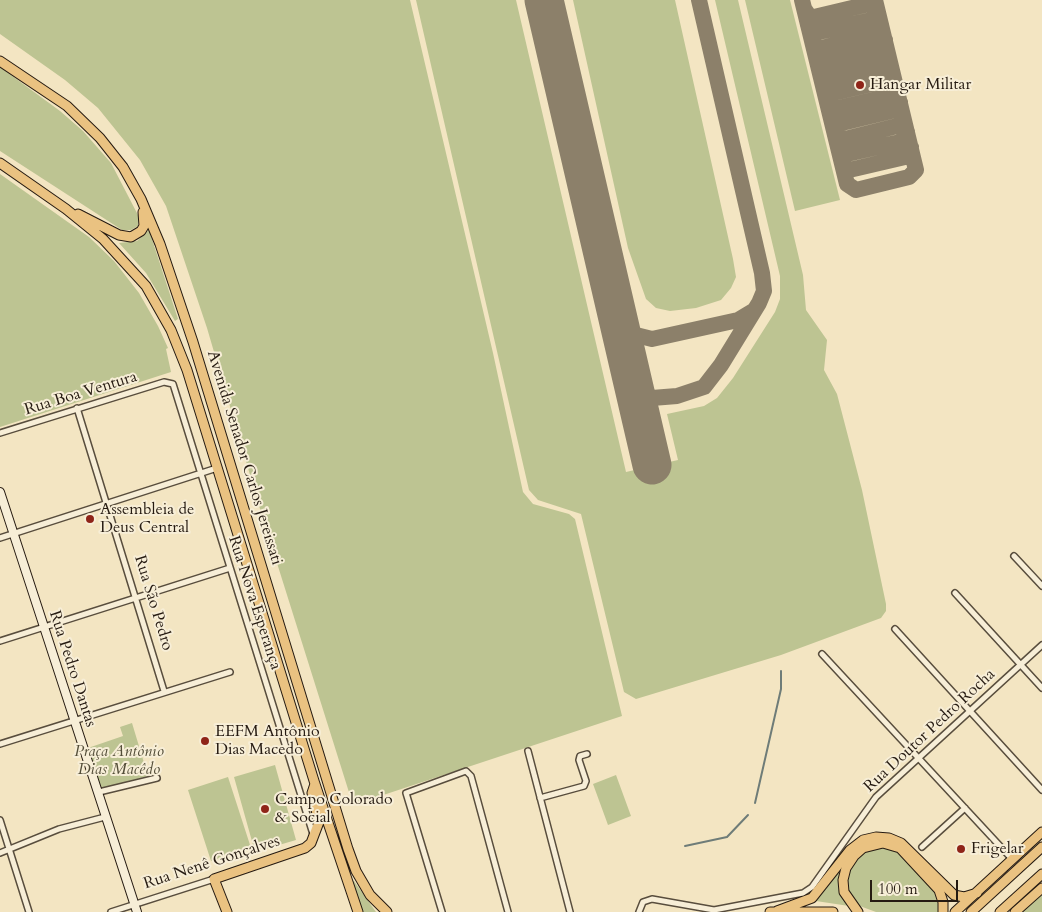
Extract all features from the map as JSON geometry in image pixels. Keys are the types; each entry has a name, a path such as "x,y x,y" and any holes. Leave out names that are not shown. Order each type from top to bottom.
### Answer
{"main road":[{"name":"Avenida Senador Carlos Jereissati","path":"0,61 67,106 93,131 123,168 141,199 160,244 193,342 348,849 356,871 370,895 387,912"},
{"name":"Avenida Senador Carlos Jereissati","path":"0,163 66,208 125,261 156,300 180,351 315,784 358,912"},
{"path":"66,208 119,234 131,237 141,231 144,226 141,199"},
{"name":"Rua Pedro Dantas","path":"0,492 99,792 135,908"},
{"path":"313,834 319,822 312,792 315,784"},
{"path":"955,912 1042,832"},
{"name":"Rua Nenê Gonçalves","path":"214,879 305,848 311,843 313,834"},
{"path":"774,911 812,898 819,892 850,850 863,840 876,837 889,838 901,843 954,895 964,897 977,893"},
{"path":"858,912 844,892 843,880 846,868 854,856 863,848 883,843 900,848 938,890 943,902 943,912"},
{"path":"971,912 1042,847"},
{"path":"1000,912 1042,874"},
{"path":"214,879 227,912"},
{"path":"1015,912 1042,888"},
{"path":"774,911 833,912"}],"street":[{"name":"Rua Boa Ventura","path":"0,433 77,408 169,382"},
{"name":"Rua Nova Esperança","path":"169,382 172,384 313,834"},
{"name":"Rua São Pedro","path":"77,408 164,691"},
{"path":"0,538 218,468"},
{"path":"1014,556 1042,586"},
{"path":"0,641 230,568"},
{"path":"954,593 1042,688"},
{"path":"895,629 1042,790"},
{"name":"Rua Doutor Pedro Rocha","path":"638,912 643,902 652,899 714,910 803,893 812,887 876,797 1042,645"},
{"path":"822,654 1012,859"},
{"path":"0,744 164,691 230,672"},
{"path":"528,751 570,912"},
{"path":"540,798 584,786 586,781 579,760 580,756 587,754"},
{"path":"442,912 406,793 468,772 471,776 508,912"},
{"path":"99,792 157,778"},
{"path":"922,847 965,808"},
{"path":"0,853 59,829 106,817"},
{"path":"0,820 28,912"},
{"name":"Rua Nenê Gonçalves","path":"111,912 135,908 214,879"}],"green space":[{"path":"0,0 410,0 493,353 523,492 533,504 569,514 575,519 622,716 353,805 260,509 207,328 166,206 140,160 98,108 65,80 0,34"},
{"path":"416,0 516,0 626,472 678,460 667,414 704,406 717,398 733,378 775,312 780,299 780,276 715,0 738,0 803,275 806,310 827,340 824,370 837,394 862,490 886,604 886,611 881,618 781,655 636,699 624,692 581,514 538,500 529,490"},
{"path":"573,0 675,0 736,277 731,288 721,300 696,308 670,311 656,308 646,299 628,248"},
{"path":"745,0 790,0 840,200 795,211"},
{"path":"0,67 60,111 83,131 111,163 139,217 138,226 131,230 122,230 0,151"},
{"path":"0,174 89,237 114,261 139,293 158,326 168,348 166,349 171,372 0,427"},
{"path":"149,230 178,319 175,321 146,273 119,243 137,241"},
{"name":"Praça Antônio Dias Macêdo","path":"132,723 148,776 104,789 100,787 88,748 123,736 120,727"},
{"name":"Campo Colorado & Social","path":"275,765 296,840 255,852 234,777"},
{"path":"616,775 631,816 608,825 593,784"},
{"name":"Campo Colorado & Social","path":"228,777 251,848 211,861 188,790"},
{"path":"880,847 899,852 939,896 941,912 876,912 857,905 847,887 848,875 853,862 864,850"},
{"path":"848,858 843,867 849,906 816,901"},
{"path":"351,880 354,881 376,912 362,912"},
{"path":"1042,893 1042,912 1021,912"}],"waterway":[{"path":"755,803 781,689 781,671"},
{"path":"685,846 727,837 748,815"}],"taxiway":[{"path":"630,372 639,388 652,398 677,396 704,387 721,365 759,303 764,291 762,273 699,0"},
{"path":"802,0 847,184 856,190 909,177 916,170 875,0"},
{"path":"805,10 809,16 814,17 869,4 872,0"},
{"path":"808,25 811,31 819,32 871,20 876,16 877,9"},
{"path":"812,41 815,46 822,48 876,34 880,30 881,25"},
{"path":"816,57 819,61 825,63 878,50 884,45 885,40"},
{"path":"820,73 825,78 830,78 883,65 887,61 888,56"},
{"path":"824,88 828,92 833,93 884,81 890,77 892,71"},
{"path":"828,103 831,108 839,108 890,96 896,87"},
{"path":"831,118 837,123 842,123 895,110 900,102"},
{"path":"835,133 839,138 845,139 897,126 902,123 903,117"},
{"path":"839,148 847,154 900,142 906,137 907,132"},
{"path":"842,164 849,170 905,157 911,147"},
{"path":"616,311 623,325 632,334 652,339 738,320 753,311"}],"runway":[{"path":"544,0 652,465"}],"place":[{"name":"Hangar Militar","path":"860,85"},
{"name":"Assembleia de Deus Central","path":"90,519"},
{"name":"EEFM Antônio Dias Macedo","path":"205,741"},
{"name":"Campo Colorado & Social","path":"265,809"},
{"name":"Frigelar","path":"961,849"}]}
